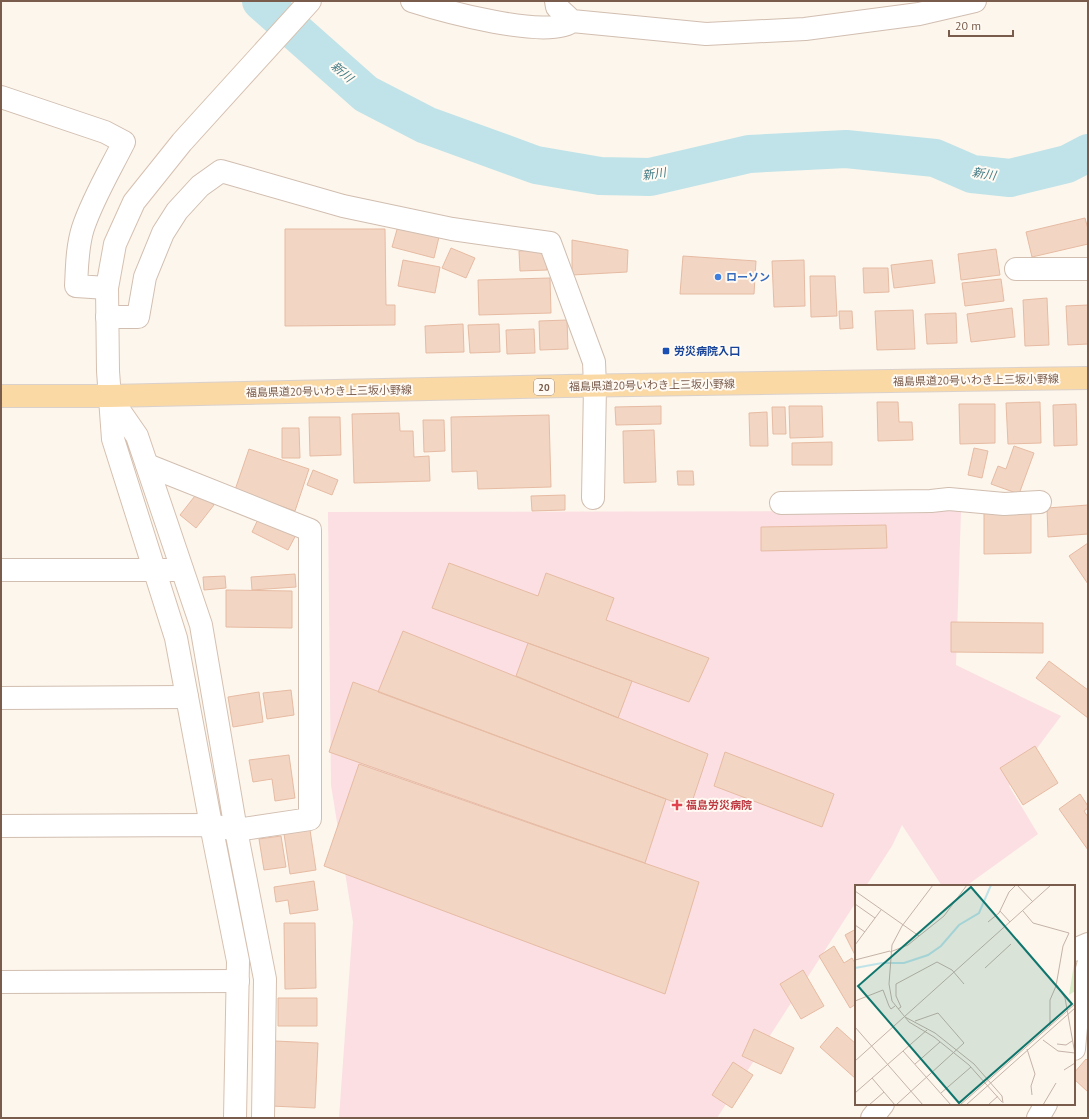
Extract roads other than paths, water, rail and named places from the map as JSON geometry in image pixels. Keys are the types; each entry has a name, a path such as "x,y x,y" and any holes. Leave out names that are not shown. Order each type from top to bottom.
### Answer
{"main road":[{"name":"福島県道20号いわき上三坂小野線","path":"1,396 109,396 1088,378"}],"street":[{"path":"235,1118 238,961 210,825 176,638 113,439 109,396 107,288 115,244 134,202 182,142 310,1"},
{"path":"412,1 467,17 536,28 568,25 572,21"},
{"path":"556,1 558,7 572,21 706,34 797,30 919,14 975,1"},
{"path":"1,97 105,132 124,142 96,196 82,229 78,256 76,286 107,288"},
{"path":"108,317 138,317 145,277 163,233 177,211 200,186 221,171 359,209 452,230 550,244 594,362 593,498"},
{"path":"1016,269 1088,269"},
{"path":"109,396 137,436 201,625 236,830 265,979 263,1118"},
{"path":"1,826 210,825 236,830 310,819 310,530 147,465"},
{"path":"781,503 931,502 949,499 1004,504 1040,502"},
{"path":"1,570 182,570"},
{"path":"1,698 187,697"},
{"path":"1075,950 1088,944"},
{"path":"1075,1040 1078,1006 1088,965"},
{"path":"1,982 238,981"},
{"path":"872,1118 882,1105"},
{"path":"1038,1118 1045,1105"}],"waterway":[{"name":"新川","path":"261,1 366,94 426,125 536,165 600,176 650,177 749,154 846,149 935,158 972,174 1010,178 1067,164 1088,153"}],"place":[{"name":"ローソン","path":"718,277"},
{"name":"労災病院入口","path":"666,351"},
{"name":"福島労災病院","path":"677,805"}]}
